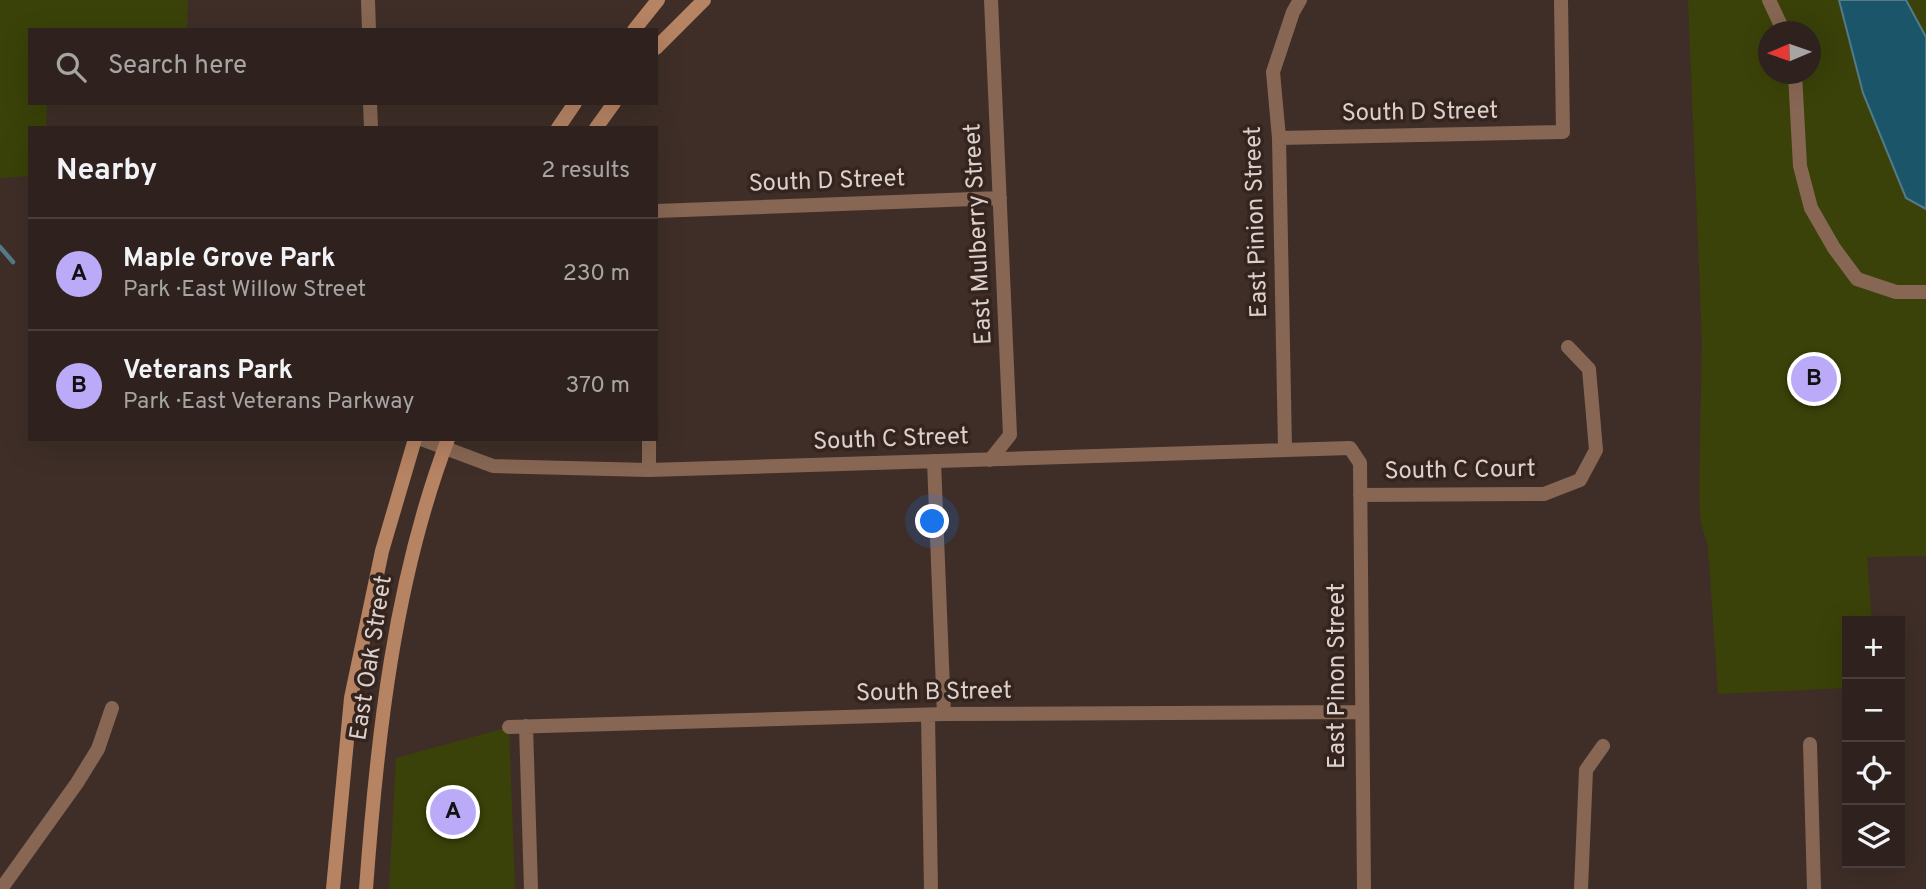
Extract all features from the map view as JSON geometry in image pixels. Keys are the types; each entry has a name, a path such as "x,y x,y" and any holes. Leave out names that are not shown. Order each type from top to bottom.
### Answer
{"street":[{"path":"368,0 369,28"},
{"path":"636,28 658,0"},
{"path":"658,46 704,0"},
{"name":"East Mulberry Street","path":"990,460 1010,435 991,0"},
{"name":"East Pinion Street","path":"1285,448 1279,138 1273,72 1293,12 1300,0"},
{"name":"South D Street","path":"1279,138 1563,132 1561,0"},
{"path":"1769,0 1779,21"},
{"path":"1796,84 1800,166 1811,208 1834,248 1857,279 1896,292 1926,292"},
{"path":"370,105 371,126"},
{"path":"559,126 574,105"},
{"path":"597,126 613,105"},
{"name":"South D Street","path":"658,211 1000,198"},
{"name":"South C Court","path":"1360,495 1544,494 1580,480 1596,450 1589,369 1568,346"},
{"name":"East Oak Street","path":"333,889 351,698 382,551 414,441"},
{"path":"649,441 649,470"},
{"name":"South C Street","path":"446,444 493,466 649,470 1285,448 1350,449 1360,463"},
{"name":"East Oak Street","path":"366,889 371,824 396,634 411,558 446,444"},
{"path":"934,461 944,713"},
{"name":"East Pinon Street","path":"1360,463 1360,712 1364,889"},
{"path":"1,889 77,783 98,749 112,708"},
{"name":"South B Street","path":"509,727 928,716 944,713 1360,712"},
{"path":"928,716 931,889"},
{"path":"526,726 531,889"},
{"path":"1810,744 1814,889"},
{"path":"1581,889 1586,770 1603,746"}],"green space":[{"path":"0,0 188,0 187,28 28,28 28,105 47,105 46,126 28,126 28,176 0,178"},
{"path":"1688,0 1926,0 1926,556 1867,557 1872,616 1842,616 1842,688 1718,694 1708,547 1701,523 1699,497 1702,340"},
{"path":"509,727 515,889 389,889 396,758"}],"water":[{"path":"1839,0 1906,0 1926,37 1926,209 1906,198 1863,93"}],"waterway":[{"path":"0,247 13,262"}],"place":[{"name":"Veterans Park","path":"1814,379"},
{"name":"Maple Grove Park","path":"453,812"}]}
